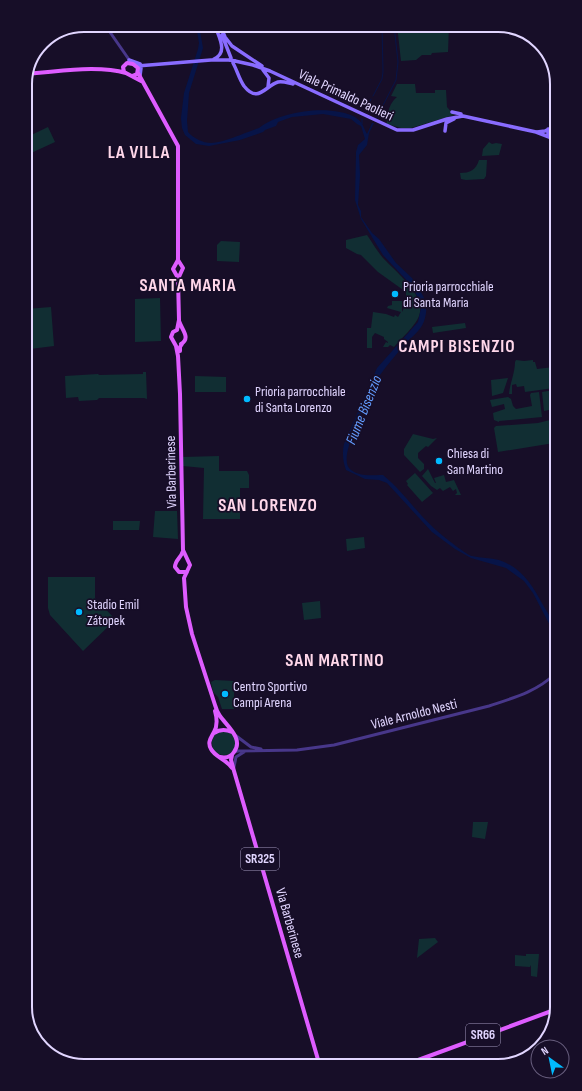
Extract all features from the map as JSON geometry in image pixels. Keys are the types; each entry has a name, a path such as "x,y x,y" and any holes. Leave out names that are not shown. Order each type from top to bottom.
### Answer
{"main road":[{"path":"210,60 219,56 222,51 220,32"},
{"path":"221,32 242,83 249,91 259,94 275,83 284,82 309,90"},
{"path":"222,32 232,46 270,72"},
{"path":"129,60 138,64 147,65"},
{"name":"Viale Primaldo Paolieri","path":"137,68 147,65 210,60 232,60 258,66 394,129 403,131 413,130 457,116 468,117 536,132 550,137"},
{"path":"117,71 128,63 137,68 142,81"},
{"path":"124,66 124,71 126,73"},
{"path":"258,66 265,71 268,76 269,82 267,89"},
{"path":"132,76 135,75 137,68"},
{"path":"33,73 65,70 117,71 126,73 142,81"},
{"name":"Via Barberinese","path":"142,81 178,146 178,263 172,269 178,274"},
{"path":"452,112 477,116 482,120"},
{"path":"445,131 446,124 452,120 461,118 482,120"},
{"name":"Viale Primaldo Paolieri","path":"536,132 550,127"},
{"name":"Viale Primaldo Paolieri","path":"550,129 548,134 550,137"},
{"name":"Via Barberinese","path":"178,263 183,269 178,274 179,330"},
{"name":"Via Barberinese","path":"180,394 178,356 175,343 172,340 174,331 179,330 185,333 186,337 185,341 179,348 180,394 183,550 182,554 175,562 175,566 180,573 184,584 188,615 216,716 217,722 214,733 210,739 210,745 214,754 225,760 234,771"},
{"path":"175,343 182,344"},
{"name":"Via Barberinese","path":"183,550 190,566 184,584"},
{"path":"179,558 187,559"},
{"path":"180,573 187,572"},
{"name":"Via Barberinese","path":"199,655 217,711 237,739 238,744 231,760 318,1059"},
{"path":"214,733 225,729 233,733"},
{"path":"220,757 225,757 233,753"},
{"name":"SR66","path":"418,1059 550,1011"}],"street":[{"path":"110,32 122,51 137,68"},
{"path":"122,51 125,58 124,66"},
{"name":"Viale Arnoldo Nesti","path":"233,753 316,748 347,742 489,706 530,692 550,680"},
{"name":"Viale Arnoldo Nesti","path":"233,733 251,747 271,751"},
{"path":"234,771 234,762 236,757 242,753 250,751"}],"green space":[{"path":"398,32 449,32 448,52 432,53 431,55 422,55 416,60 401,61"},
{"path":"397,84 415,84 416,93 435,93 435,90 446,90 447,107 454,115 411,128 401,128 387,124 389,109 392,102 397,97 391,96"},
{"path":"48,127 55,142 32,153 32,135"},
{"path":"489,142 492,144 502,144 499,155 482,156 483,149"},
{"path":"479,160 487,160 486,176 484,179 461,179 460,173 472,170"},
{"path":"367,235 383,258 402,277 414,292 420,308 419,316 412,328 394,347 390,345 388,347 383,347 386,342 388,342 384,339 384,337 375,333 372,337 372,348 367,348 367,328 371,328 373,312 394,317 395,315 398,317 401,312 387,308 388,306 392,305 392,301 402,301 402,312 406,302 406,292 378,272 361,255 346,248 346,240"},
{"path":"221,241 240,242 239,262 217,261 217,245"},
{"path":"160,298 161,341 135,342 135,299"},
{"path":"51,307 54,346 32,349 32,309"},
{"path":"465,323 466,328 433,333 432,327"},
{"path":"516,360 533,360 537,369 550,367 550,389 525,392 524,386 517,387 516,384 512,385 512,394 509,394"},
{"path":"143,372 146,372 147,399 99,398 97,400 79,401 78,397 66,398 65,376 143,374"},
{"path":"195,376 226,377 226,392 195,392"},
{"path":"508,378 503,393 492,396 491,380"},
{"path":"550,391 550,410 544,411 542,392"},
{"path":"539,392 542,417 499,422 494,420 493,413 505,409 504,404 492,407 490,400 508,397 511,399 513,406 516,409 532,406 531,393"},
{"path":"550,420 550,444 498,452 494,428 496,426 538,423"},
{"path":"413,434 433,439 437,438 428,447 426,446 418,453 418,458 424,464 424,469 420,472 404,455 404,449"},
{"path":"219,456 219,471 247,471 249,475 249,488 240,488 240,519 203,519 204,468 183,466 183,457"},
{"path":"428,469 435,483 434,478 444,475 446,482 454,480 461,495 455,495 457,493 456,489 453,491 450,487 443,491 440,488 437,490 431,486 422,476"},
{"path":"415,473 433,493 422,502 407,485 408,484 406,481"},
{"path":"155,511 177,511 178,539 153,537"},
{"path":"113,521 140,521 139,530 113,530"},
{"path":"364,537 365,548 347,551 346,539"},
{"name":"Stadio Emil Zátopek","path":"48,577 95,577 95,598 114,618 114,621 83,651 50,615 48,608"},
{"path":"320,601 321,618 304,620 302,603"},
{"name":"Centro Sportivo Campi Arena","path":"215,680 234,681 234,709 222,709 218,697 213,692 211,682"},
{"path":"224,731 233,734 236,743 233,752 224,755 215,752 212,743 215,734"},
{"path":"473,822 488,822 485,839 472,837"},
{"path":"435,938 438,942 417,958 419,939"},
{"path":"526,954 539,954 537,977 531,976 531,965 530,967 515,966 515,955 526,956"}],"shaded area":[{"path":"197,32 200,32 203,48 189,93 187,121 188,132 195,138 208,143 216,143 259,128 280,117 306,111 319,110 345,113 358,119 362,123 367,134 372,123 374,123 369,133 367,145 359,155 360,175 358,205 361,211 361,217 396,263 412,278 425,300 426,311 424,322 420,328 376,381 352,436 347,457 347,465 351,470 358,474 383,475 435,529 466,553 472,556 499,560 514,567 526,578 535,591 550,618 550,625 533,593 524,581 506,568 471,558 455,549 432,532 387,483 379,480 365,479 346,470 343,457 344,444 377,368 418,322 421,308 412,286 383,255 361,219 355,200 356,152 358,145 365,139 361,126 351,119 323,114 292,117 278,122 276,126 263,132 240,140 209,146 196,144 185,135 182,128 181,118 184,93 199,43"}],"waterway":[{"path":"373,96 382,79 382,32"},
{"path":"377,117 396,80 398,62 395,32"},
{"path":"368,106 371,99"},
{"name":"Fiume Bisenzio","path":"362,119 362,124"}],"place":[{"name":"Prioria parrocchiale di Santa Maria","path":"395,294"},
{"name":"Prioria parrocchiale di Santa Lorenzo","path":"247,399"},
{"name":"Chiesa di San Martino","path":"439,461"},
{"name":"Stadio Emil Zátopek","path":"79,612"},
{"name":"Centro Sportivo Campi Arena","path":"225,694"}],"district":[{"name":"LA VILLA","path":"139,152"},
{"name":"SANTA MARIA","path":"188,285"},
{"name":"CAMPI BISENZIO","path":"457,346"},
{"name":"SAN LORENZO","path":"268,505"},
{"name":"SAN MARTINO","path":"335,660"}]}
